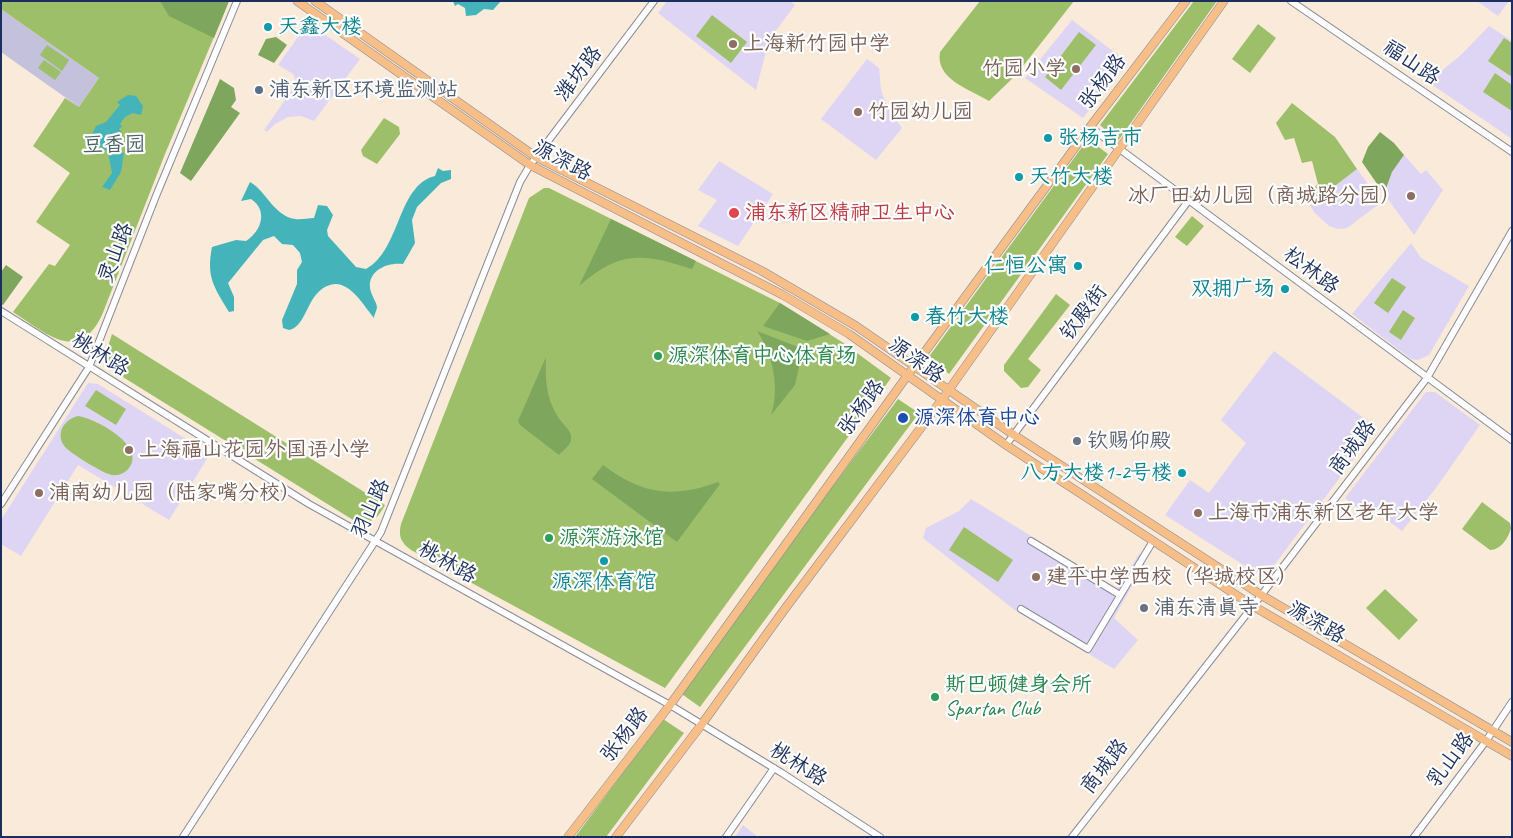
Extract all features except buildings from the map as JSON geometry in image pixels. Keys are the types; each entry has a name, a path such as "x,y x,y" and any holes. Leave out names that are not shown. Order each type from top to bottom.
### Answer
{"main road":[{"name":"源深路","path":"297,1 530,165 783,295 849,334 908,375 941,401 1006,445 1253,606 1512,756"},
{"name":"源深路","path":"315,1 536,158 762,271 856,326 1014,435 1261,595 1512,742"},
{"name":"张杨路","path":"568,837 670,705 908,375 1090,127 1186,1"},
{"path":"616,837 949,390 1224,1"}],"street":[{"name":"灵山路","path":"1,504 89,367 156,196 238,1"},
{"name":"潍坊路","path":"530,165 654,1"},
{"name":"福山路","path":"1291,1 1512,152"},
{"name":"松林路","path":"1090,127 1512,440"},
{"name":"羽山路","path":"183,837 376,542 386,522 520,182 530,165"},
{"name":"钦殿街","path":"1006,445 1189,200"},
{"name":"商城路","path":"1072,837 1253,606 1427,378 1512,231"},
{"name":"桃林路","path":"1,311 309,504 670,705 774,768 880,837"},
{"path":"1031,541 1120,595"},
{"path":"1021,609 1088,649 1153,541"},
{"name":"乳山路","path":"1414,837 1486,741 1512,702"},
{"path":"726,837 774,768"}],"shaded area":[{"name":"上海新竹园中学","path":"667,1 790,1 795,5 769,40 756,90 658,13"},
{"path":"1477,1 1509,1 1498,16"},
{"path":"1,9 99,78 79,107 1,52"},
{"name":"竹园小学","path":"1072,20 1126,61 1083,118 1025,78"},
{"path":"308,23 360,59 314,121 301,116 288,117 275,124 267,132 264,130 297,83 293,74 278,65"},
{"path":"1489,26 1512,41 1512,139 1428,82 1462,54"},
{"name":"竹园幼儿园","path":"867,59 879,68 881,90 887,106 902,128 876,160 821,119"},
{"name":"冰厂田幼儿园（商城路分园）","path":"1404,155 1421,174 1426,170 1443,190 1414,235 1387,198 1347,228 1338,229 1329,226 1314,212 1310,205 1357,169 1381,202 1392,172"},
{"name":"浦东新区精神卫生中心","path":"719,161 773,194 738,246 698,226 717,200 698,190"},
{"path":"1411,243 1421,258 1469,286 1429,355 1418,360 1411,359 1352,314"},
{"path":"1274,351 1377,428 1269,572 1261,576 1165,515 1190,480 1209,493 1246,443 1221,420"},
{"name":"上海福山花园外国语小学","path":"88,383 98,384 210,454 169,520 78,465 21,556 1,544 1,520"},
{"path":"1426,392 1435,392 1480,425 1436,488 1402,531 1378,513 1364,513 1345,498"},
{"name":"建平中学西校（华城校区）","path":"971,499 1117,589 1139,554 1147,559 1114,618 1138,640 1114,669 1016,611 923,538 926,528 959,511"},
{"path":"743,825 758,837 735,837"}],"green space":[{"name":"豆香园","path":"1,1 229,1 165,154 102,315 93,330 83,339 72,342 49,335 13,312 49,264 55,266 70,245 36,222 70,173 33,146 65,98 79,107 99,78 1,9"},
{"path":"160,1 229,1 214,38 169,16"},
{"path":"980,1 1074,1 1016,75 989,101 955,82 943,69 940,61 940,52"},
{"path":"1194,1 1217,1 1118,141 1100,125"},
{"path":"712,15 747,42 731,63 696,36"},
{"path":"1258,24 1276,38 1250,73 1232,59"},
{"path":"1079,32 1096,45 1061,90 1045,77"},
{"path":"276,37 287,45 274,63 258,55 266,39"},
{"path":"1504,38 1512,43 1512,77 1488,61"},
{"path":"47,45 69,60 62,71 40,55"},
{"path":"44,60 61,72 55,80 38,68"},
{"path":"1495,73 1512,85 1512,111 1483,92"},
{"path":"220,79 234,88 236,100 231,107 240,113 191,181 180,173"},
{"path":"1292,103 1335,137 1357,169 1314,202 1310,191 1318,184 1312,161 1302,163 1294,138 1285,140 1276,123"},
{"path":"384,118 399,127 400,134 377,164 363,156 361,150"},
{"path":"1380,132 1394,143 1404,155 1392,172 1384,194 1362,162 1368,147"},
{"path":"1088,139 1108,154 949,374 928,358"},
{"name":"源深体育中心","path":"544,188 549,188 780,303 842,342 891,378 665,688 411,550 405,545 400,536 401,524 529,198"},
{"path":"1192,216 1204,226 1187,246 1175,237"},
{"path":"611,219 696,261 692,269 659,260 632,258 607,266 579,286"},
{"path":"6,265 23,277 3,305 1,304 1,272"},
{"path":"1392,278 1406,287 1388,313 1374,303"},
{"path":"1056,294 1070,305 1028,359 1041,370 1028,387 1021,388 1004,371 1004,365"},
{"path":"780,303 830,334 807,341 763,326"},
{"path":"1403,310 1415,318 1401,340 1389,332"},
{"path":"757,331 803,349 795,385 771,415 774,405 775,383 771,361 763,340"},
{"path":"112,334 385,505 383,509 371,521 358,523 110,369 105,356"},
{"path":"546,357 546,381 551,403 571,437 569,444 559,455 520,425 518,421"},
{"path":"96,390 126,409 116,425 85,406"},
{"path":"898,399 919,413 700,707 679,692"},
{"path":"78,416 96,422 117,434 125,442 131,451 133,460 127,470 122,474 108,474 66,448 61,438 62,428 69,420"},
{"path":"603,465 631,482 644,488 658,491 686,491 718,482 720,484 677,542 592,479"},
{"path":"1482,502 1510,523 1511,528 1508,535 1498,548 1490,550 1462,529"},
{"path":"964,527 1013,560 998,582 949,550"},
{"path":"1385,589 1418,620 1399,640 1366,608"},
{"path":"663,719 684,733 606,837 575,837"}],"water":[{"path":"453,1 501,1 493,10 484,9 476,15 466,16 465,8 458,4 455,6"},
{"path":"128,95 136,96 143,106 141,115 133,113 125,117 120,124 122,126 119,129 121,131 114,149 124,153 121,172 110,190 102,187 112,173 108,152 93,141 91,136 96,126 106,122 120,105 117,102"},
{"path":"438,168 443,171 451,170 451,179 441,183 417,207 412,220 415,243 403,264 385,266 372,276 370,288 377,307 374,318 355,294 337,284 330,285 316,294 304,316 295,327 289,330 283,328 282,320 297,284 297,270 302,262 300,253 293,245 282,244 274,236 263,240 228,283 234,297 234,311 229,312 219,296 213,281 210,257 212,247 236,240 246,241 256,232 261,220 260,209 251,199 241,201 250,182 256,186 276,209 288,217 297,219 314,218 318,205 327,206 333,215 327,230 328,236 356,267 366,269 377,260 386,248 413,192 423,182 435,176"}],"place":[{"name":"天鑫大楼","path":"268,27"},
{"name":"上海新竹园中学","path":"733,44"},
{"name":"竹园小学","path":"1076,69"},
{"name":"浦东新区环境监测站","path":"259,90"},
{"name":"竹园幼儿园","path":"858,112"},
{"name":"张杨吉市","path":"1048,138"},
{"name":"天竹大楼","path":"1019,177"},
{"name":"冰厂田幼儿园（商城路分园）","path":"1411,196"},
{"name":"浦东新区精神卫生中心","path":"734,213"},
{"name":"仁恒公寓","path":"1078,266"},
{"name":"双拥广场","path":"1285,289"},
{"name":"春竹大楼","path":"915,317"},
{"name":"源深体育中心体育场","path":"658,356"},
{"name":"源深体育中心","path":"903,418"},
{"name":"钦赐仰殿","path":"1077,441"},
{"name":"上海福山花园外国语小学","path":"129,450"},
{"name":"八方大楼1-2号楼","path":"1182,473"},
{"name":"浦南幼儿园（陆家嘴分校）","path":"39,493"},
{"name":"上海市浦东新区老年大学","path":"1198,513"},
{"name":"源深游泳馆","path":"549,538"},
{"name":"源深体育馆","path":"604,561"},
{"name":"建平中学西校（华城校区）","path":"1036,577"},
{"name":"浦东清真寺","path":"1144,608"},
{"name":"斯巴顿健身会所 Spartan Club","path":"935,697"}]}
